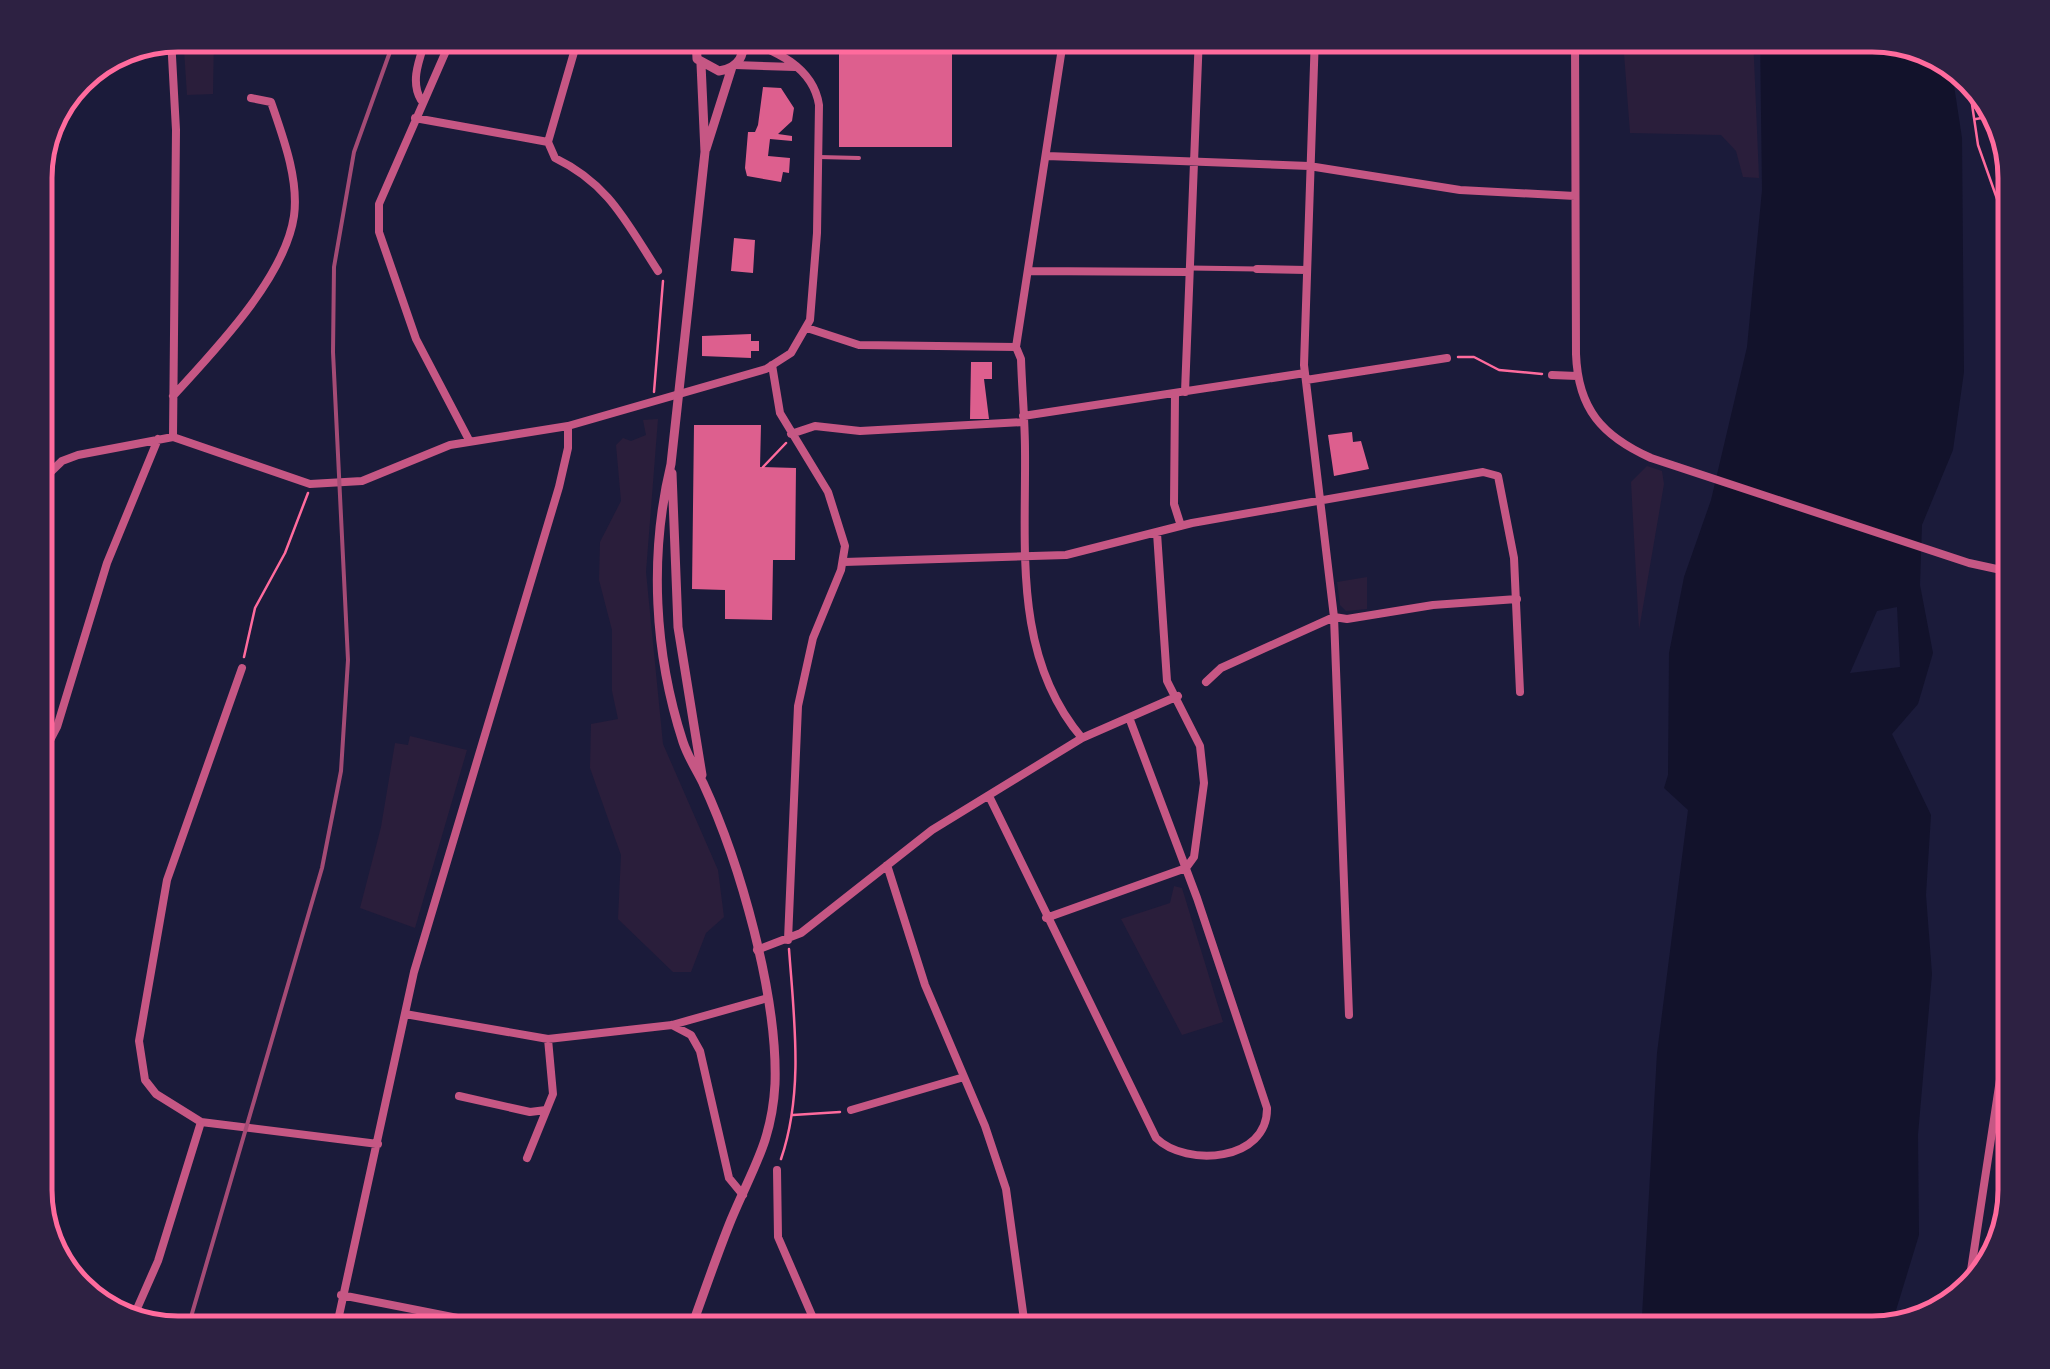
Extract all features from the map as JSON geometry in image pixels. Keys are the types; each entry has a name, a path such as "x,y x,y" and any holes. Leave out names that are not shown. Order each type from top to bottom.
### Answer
{"street":[{"path":"421,100 415,91 422,52"},
{"path":"445,52 379,204 379,232 416,340 469,440"},
{"path":"573,52 548,142 555,158 587,173 603,188 658,270"},
{"path":"694,52 701,64 712,71 734,66 795,66"},
{"path":"705,152 742,52"},
{"path":"53,470 62,461 173,437 310,484 351,482 374,478 437,449 469,440 568,426 772,366 791,353 807,328 816,272 818,158 818,98 809,78 777,52"},
{"path":"1062,52 1016,347 1021,359 1024,419 1024,598 1050,682 1068,721 1082,738"},
{"path":"1181,526 1174,504 1198,52"},
{"path":"1314,52 1306,377 1334,617 1349,1015"},
{"path":"1574,52 1577,376 1582,397 1603,430 1651,458 1912,545 1998,569"},
{"path":"172,53 176,149 170,327 173,437"},
{"path":"701,64 705,152 671,464 662,510 659,621 676,717 690,762 702,783"},
{"path":"173,396 240,317 273,271 289,238 294,197 283,140 271,102 250,98"},
{"path":"415,118 548,142"},
{"path":"1047,156 1309,166 1460,190 1575,196"},
{"path":"1028,271 1306,270"},
{"path":"807,328 859,345 1016,347"},
{"path":"791,434 814,426 876,431 1024,419 1180,393 1447,358"},
{"path":"772,366 778,407 844,530 844,562 813,638 798,706 788,940"},
{"path":"1552,376 1577,376"},
{"path":"338,1316 428,920 559,488 568,448 568,426"},
{"path":"53,735 107,563 158,439"},
{"path":"671,464 676,497 678,628 702,783 758,950 774,1055 772,1119 763,1156 743,1196 696,1316"},
{"path":"844,562 1086,552 1181,526 1483,472 1498,476 1517,599 1520,692"},
{"path":"1046,918 1186,868 1194,857 1204,783 1200,746 1178,696 1167,681 1157,533"},
{"path":"1206,682 1221,668 1334,617 1517,599"},
{"path":"242,668 167,880 139,1041 145,1080 170,1104 201,1122 378,1144"},
{"path":"758,950 788,940 886,865 1082,738 1178,696"},
{"path":"989,796 1156,1138 1169,1150 1190,1157 1212,1157 1255,1140 1268,1125 1267,1108 1186,868 1130,720"},
{"path":"886,865 925,985 1006,1189 1024,1316"},
{"path":"405,1014 548,1039 672,1026 768,998"},
{"path":"672,1026 691,1035 700,1051 729,1178 743,1196"},
{"path":"527,1158 553,1094 548,1039"},
{"path":"851,1110 964,1077"},
{"path":"1972,1266 1998,1093"},
{"path":"459,1096 530,1112 546,1110"},
{"path":"137,1309 158,1261 201,1122"},
{"path":"777,1170 778,1237 812,1316"},
{"path":"341,1295 448,1316"}],"lane":[{"path":"818,158 860,158"}],"path":[{"path":"1973,105 1983,164 1998,208"},
{"path":"1975,119 1982,118"},
{"path":"656,399 664,286 658,270"},
{"path":"1447,358 1474,357 1499,370 1552,376"},
{"path":"763,468 791,434"},
{"path":"242,668 255,608 285,553 310,484"},
{"path":"777,1170 791,1115 795,1047 788,940"},
{"path":"791,1115 851,1110"}],"shaded area":[{"path":"184,52 214,52 213,94 187,95"},
{"path":"1582,52 1754,52 1759,178 1743,177 1736,151 1721,135 1630,133 1624,53 1582,55"},
{"path":"1760,52 1888,54 1919,62 1941,74 1954,84 1962,138 1964,372 1953,450 1922,525 1920,585 1933,653 1918,704 1892,734 1931,815 1926,895 1932,974 1918,1135 1919,1235 1895,1314 1642,1316 1657,1053 1688,810 1664,788 1668,775 1669,653 1684,577 1711,500 1747,347 1762,190","holes":["1897,607 1900,667 1850,673 1877,611"]},
{"path":"658,419 646,572 663,744 718,870 724,917 706,933 691,972 673,972 618,919 621,855 590,768 591,724 618,719 612,691 612,630 599,580 600,542 621,501 616,445 623,438 631,441 646,435 643,420"},
{"path":"1647,466 1662,471 1664,484 1639,630 1631,482"},
{"path":"1367,577 1367,609 1346,611 1340,605 1337,582"},
{"path":"410,736 467,750 415,928 360,908 381,827 395,743 408,745"},
{"path":"1174,886 1182,888 1223,1022 1182,1035 1121,919 1170,903"}],"building":[{"path":"839,52 952,52 952,147 839,147"},
{"path":"763,87 781,88 794,108 792,121 778,134 792,136 792,141 770,139 768,156 790,158 789,173 783,172 781,182 747,176 745,168 748,132 755,132 758,125"},
{"path":"734,238 755,240 753,273 731,271"},
{"path":"751,334 751,341 759,341 759,351 751,351 751,358 702,356 702,336"},
{"path":"971,362 992,362 992,379 984,379 989,419 970,419"},
{"path":"694,425 761,425 760,467 796,468 795,560 773,560 772,620 725,619 725,590 692,589"},
{"path":"1352,432 1353,442 1361,441 1369,469 1334,476 1328,435"}],"railway":[{"path":"191,1316 322,868 341,771 348,660 333,352 334,267 354,152 390,52"}]}
